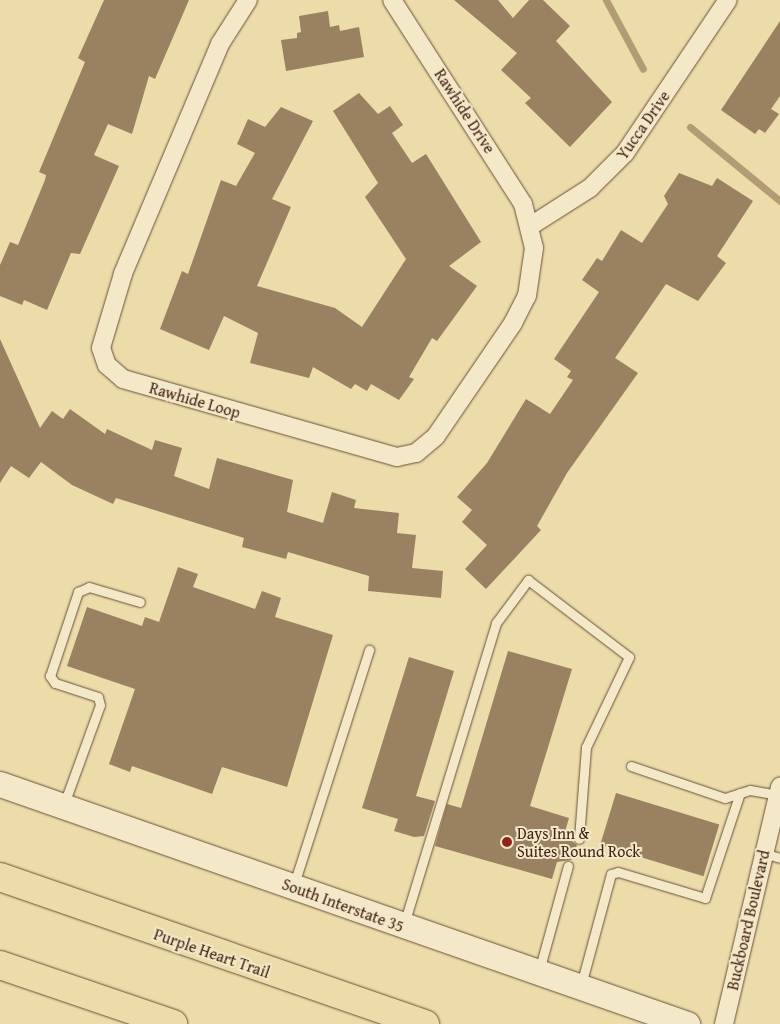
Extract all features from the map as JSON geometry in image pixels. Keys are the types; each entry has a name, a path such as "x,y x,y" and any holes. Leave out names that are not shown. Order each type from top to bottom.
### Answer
{"highway":[{"name":"Purple Heart Trail","path":"0,878 425,1024"},
{"path":"0,965 172,1024"}],"main road":[{"name":"South Interstate 35","path":"0,784 687,1024"}],"street":[{"name":"Rawhide Loop","path":"248,0 220,44 103,330 101,348 114,373 386,455 416,453 436,436 520,310 534,266 532,225"},
{"name":"Rawhide Drive","path":"392,0 512,185 532,225"},
{"name":"Yucca Drive","path":"532,225 590,188 625,153 728,0"},
{"name":"Buckboard Boulevard","path":"724,1024 772,855 779,791"}],"lane":[{"path":"404,926 496,623 528,580 629,657 586,747 579,839"},
{"path":"64,806 100,705 98,697 55,683 50,676 78,592 89,587 140,602"},
{"path":"293,886 369,650"},
{"path":"631,766 725,798 750,790 779,791"},
{"path":"580,988 611,874 618,872 705,898 740,793"},
{"path":"538,973 568,866"}],"building":[{"path":"104,0 189,0 155,79 149,76 132,134 108,124 94,155 119,166 80,254 71,253 47,310 24,300 22,305 0,296 0,265 10,242 18,245 45,180 46,175 39,172 85,62 78,58"},
{"path":"454,0 498,0 513,18 529,0 543,0 570,26 556,41 612,102 570,147 525,103 531,98 501,70 517,53"},
{"path":"328,11 330,27 339,25 340,31 359,27 364,57 286,71 281,40 297,38 297,33 301,32 299,16"},
{"path":"780,21 780,96 771,109 779,114 765,133 759,129 755,134 721,110"},
{"path":"359,93 378,114 390,106 403,125 392,133 412,163 426,154 481,242 449,266 477,286 437,341 432,338 409,377 414,379 399,400 371,384 367,391 355,384 351,389 313,367 309,378 250,363 258,333 224,316 209,350 160,329 182,271 188,274 221,180 236,186 255,153 237,144 248,119 265,127 281,107 313,121 272,199 291,207 257,286 335,308 362,327 406,259 365,197 378,183 333,111"},
{"path":"679,173 712,186 717,178 753,201 717,256 726,263 698,301 666,284 615,358 638,373 567,473 537,526 541,530 486,589 465,569 487,545 462,522 472,510 457,497 487,463 526,399 550,414 573,380 567,377 571,371 554,359 599,292 582,280 597,258 602,261 621,230 642,243 668,204 664,196"},
{"path":"0,339 40,428 52,411 63,419 70,409 105,434 107,429 152,450 155,440 182,448 174,476 209,489 217,458 293,480 287,512 323,523 332,492 356,500 354,508 399,513 397,533 416,535 412,568 443,571 441,598 368,591 369,576 288,552 286,559 242,547 244,538 116,498 113,504 72,485 41,462 29,478 11,466 0,483"},
{"path":"178,567 198,574 193,587 255,609 262,591 281,598 275,617 333,635 287,787 222,767 212,794 132,766 130,772 109,764 135,689 67,666 87,607 142,626 145,617 159,622"},
{"path":"508,651 572,669 530,806 569,818 564,835 577,845 571,860 557,862 552,879 435,846 447,804 461,808"},
{"path":"409,657 454,671 416,796 435,801 424,836 414,837 394,831 398,819 362,808"},
{"path":"616,793 719,825 703,876 600,845"}],"waterway":[{"path":"606,0 643,69"},
{"path":"690,127 780,201"}],"place":[{"name":"Days Inn & Suites Round Rock","path":"507,842"}]}
